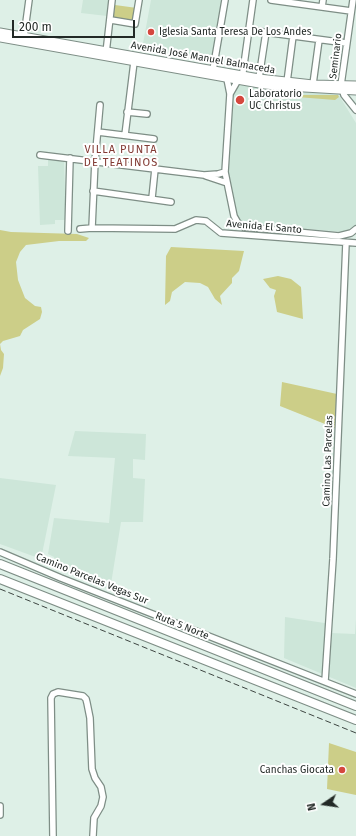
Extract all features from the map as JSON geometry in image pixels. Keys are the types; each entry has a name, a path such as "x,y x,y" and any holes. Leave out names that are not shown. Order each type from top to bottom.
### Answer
{"highway":[{"name":"Ruta 5 Norte","path":"0,564 356,706"},
{"path":"0,579 356,721"}],"main road":[{"name":"Avenida José Manuel Balmaceda","path":"0,32 106,54 134,62 227,78 259,78 313,84 356,91"},
{"name":"Avenida José Manuel Balmaceda","path":"0,38 213,70 241,79 287,88 342,88 356,85"}],"street":[{"path":"24,37 29,0"},
{"path":"106,54 112,0"},
{"path":"110,20 135,24 139,0"},
{"path":"213,70 225,0"},
{"path":"230,94 241,79 253,0"},
{"path":"271,0 351,11"},
{"path":"322,7 323,0"},
{"name":"Seminario","path":"353,0 346,43 342,88 344,95 356,110"},
{"path":"249,30 346,43"},
{"path":"259,78 266,32"},
{"path":"288,82 293,36"},
{"path":"313,84 319,40"},
{"path":"124,135 134,62"},
{"path":"227,78 230,94 225,172 234,216 238,223 244,227 339,236 351,233 356,229"},
{"path":"92,228 95,161 100,105"},
{"path":"127,112 147,114"},
{"path":"98,132 154,139"},
{"path":"40,155 204,175 225,172"},
{"path":"68,231 70,158"},
{"path":"152,198 155,169"},
{"path":"204,175 227,183"},
{"path":"94,191 152,198 171,202"},
{"name":"Avenida El Santo","path":"80,229 175,229 196,220 206,222 222,233 356,243"},
{"name":"Camino Las Parcelas","path":"325,681 333,559 346,243"},
{"name":"Camino Parcelas Vegas Sur","path":"0,552 61,578 356,694"},
{"path":"53,836 51,698 56,692 83,696 88,703 92,769 95,778 101,787 103,797 101,806 94,818 93,836"},
{"path":"0,806 0,815"}],"shaded area":[{"path":"83,0 109,0 107,16 81,13"},
{"path":"151,0 223,0 212,64 142,49"},
{"path":"241,84 284,91 338,94 356,123 356,226 345,232 251,225 243,224 238,219 228,169 230,94"},
{"path":"48,160 64,160 66,220 55,220 55,224 40,225 38,166 48,166"},
{"path":"75,431 146,434 145,460 133,459 133,478 145,479 143,522 121,522 110,590 57,569 54,557 48,554 54,518 109,523 115,458 68,456"},
{"path":"0,478 56,485 41,559 0,544"},
{"path":"285,617 331,624 331,633 355,634 356,619 356,688 284,658"}],"green space":[{"path":"115,5 137,8 134,22 113,19"},
{"path":"296,95 338,95 339,97 335,100 297,97"},
{"path":"0,230 11,232 77,234 89,238 86,241 59,241 26,245 20,252 16,262 18,280 25,298 35,306 41,307 42,312 40,319 23,330 20,336 3,341 0,344"},
{"path":"171,247 244,251 239,271 232,278 232,283 220,296 222,305 215,299 208,287 200,283 185,282 172,292 170,301 165,305 166,256"},
{"path":"278,276 291,279 301,287 303,319 277,312 274,296 276,290 270,288 263,279"},
{"path":"0,344 1,350 4,354 3,368 0,376"},
{"path":"282,382 337,394 335,428 280,406"},
{"name":"Canchas Giocata","path":"329,743 356,752 356,795 327,789"}],"railway":[{"path":"0,589 356,733"}],"place":[{"name":"Iglesia Santa Teresa De Los Andes","path":"151,32"},
{"name":"Laboratorio UC Christus","path":"240,100"},
{"name":"Canchas Giocata","path":"342,770"}],"district":[{"name":"VILLA PUNTA DE TEATINOS","path":"121,156"}]}
